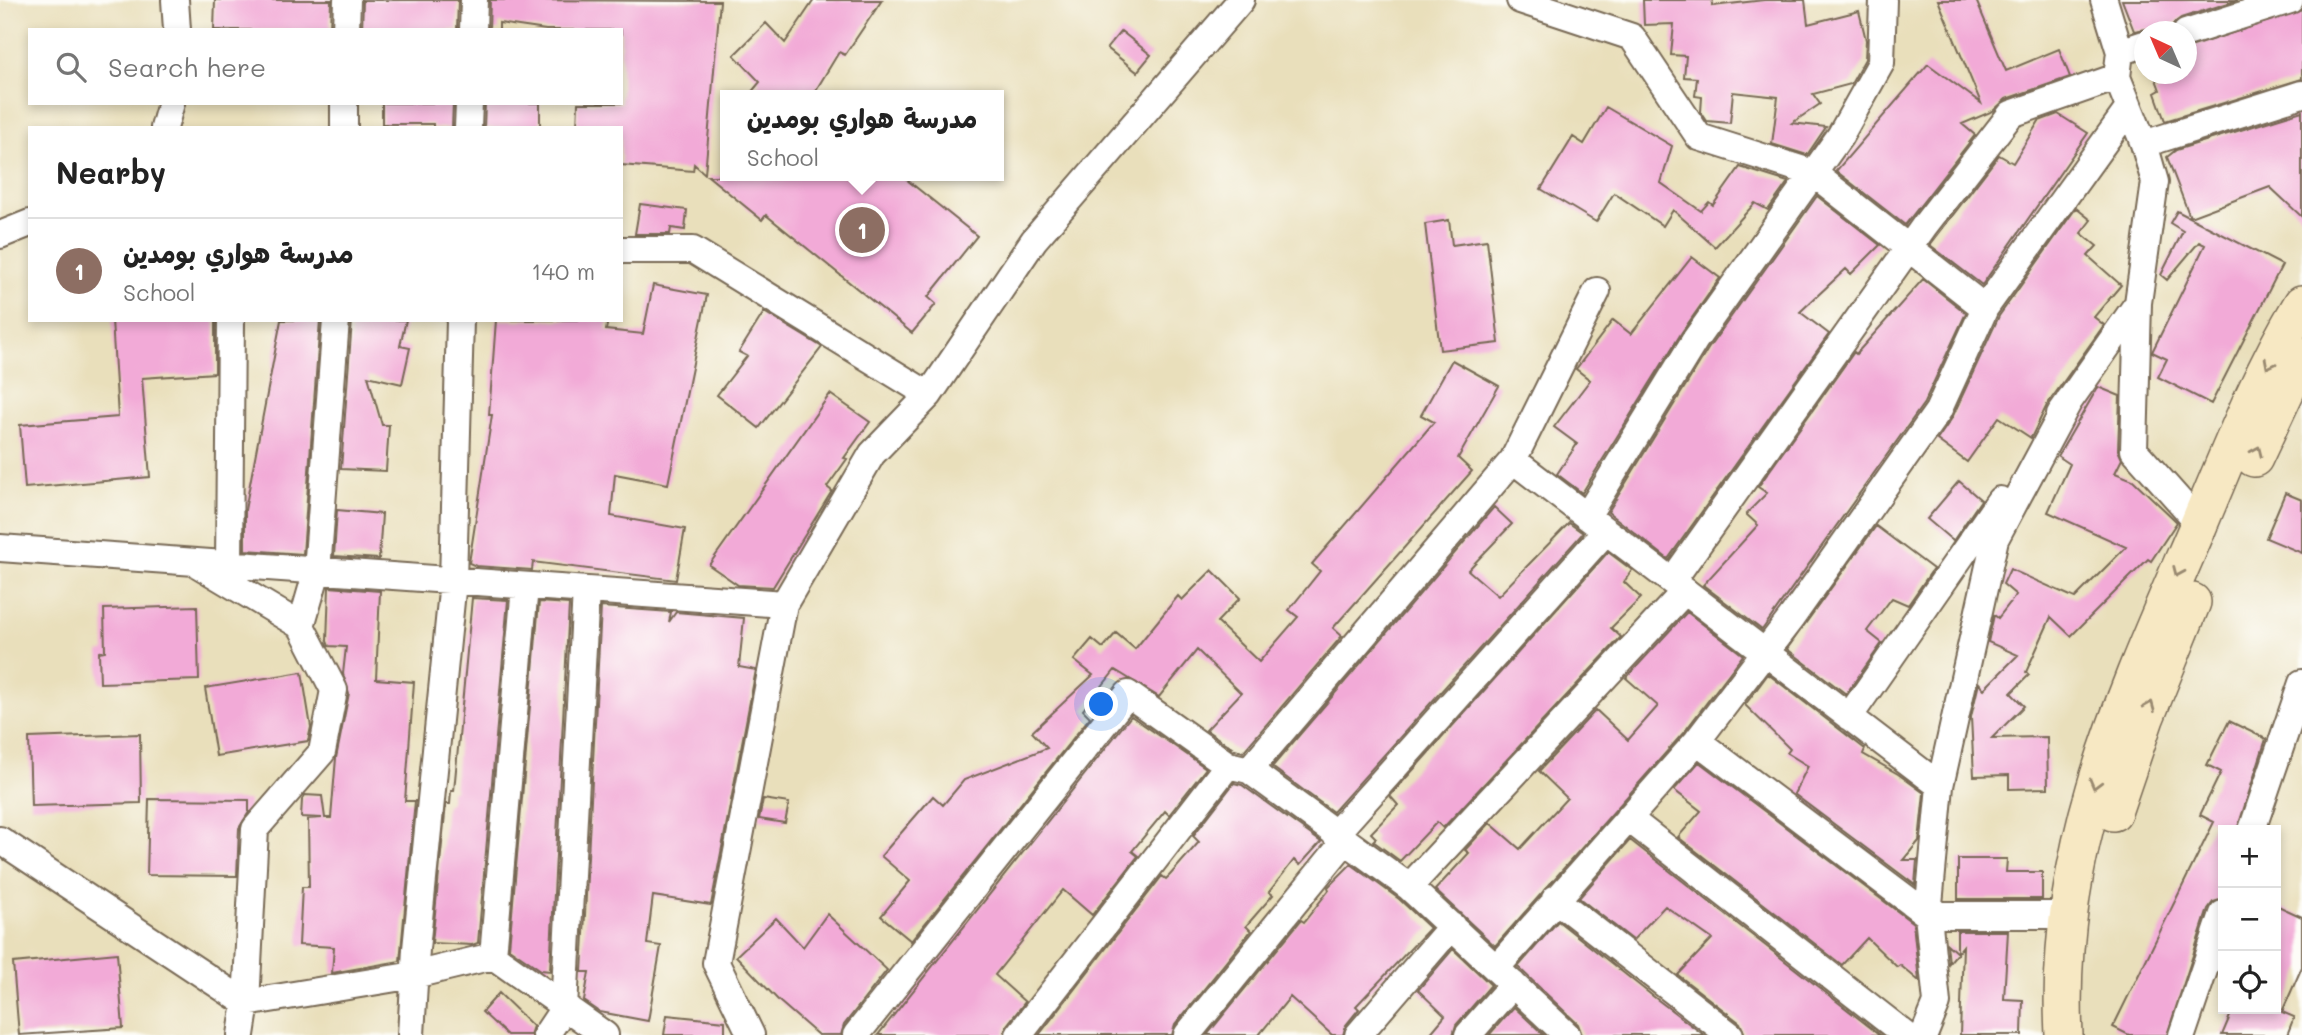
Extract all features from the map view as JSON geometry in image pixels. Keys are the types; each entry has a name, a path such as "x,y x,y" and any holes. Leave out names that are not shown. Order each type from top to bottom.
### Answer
{"street":[{"path":"175,0 177,28"},
{"path":"346,28 347,0"},
{"path":"473,28 474,0"},
{"path":"751,1035 716,963 784,604 872,454 929,396 1034,240 1241,0"},
{"path":"1520,0 1571,8 1632,37 1699,137 1813,173 1985,308"},
{"path":"1187,1035 1340,837 1597,524 1695,340 1840,136 1881,63 1883,0"},
{"path":"2104,0 2127,58 2129,108 2155,181 2138,303 2134,450 2199,523"},
{"path":"2197,30 2290,0"},
{"path":"1409,887 1678,586 1908,248 2011,114 2127,58"},
{"path":"2144,144 2302,94"},
{"path":"165,126 170,105"},
{"path":"344,105 344,126"},
{"path":"468,126 469,105"},
{"path":"1468,1035 1555,899 1698,741 1938,411 1985,308 2129,108"},
{"path":"0,235 28,224"},
{"path":"623,250 693,250 929,396"},
{"path":"1019,1035 1239,768 1513,460 1597,291"},
{"path":"1849,717 2138,303"},
{"path":"2064,1035 2062,962 2066,915 2078,852 2101,762 2141,658 2256,389 2302,304"},
{"path":"229,565 231,322"},
{"path":"301,626 317,571 336,322"},
{"path":"411,1035 414,975 453,581 460,322"},
{"path":"2086,1035 2086,977 2092,912 2119,788 2222,528 2302,356"},
{"path":"1924,1035 1937,1003 1928,915 1940,786 1995,538 2070,399"},
{"path":"1513,460 1940,786"},
{"path":"0,548 784,604"},
{"path":"194,562 301,626 334,690 321,752 255,829 246,1003 241,1035"},
{"path":"493,956 525,586"},
{"path":"546,1035 564,1008 586,590"},
{"path":"2254,825 2302,683"},
{"path":"856,1035 1128,694 1340,837 1409,887 1565,1034"},
{"path":"1698,741 1928,915 2066,915"},
{"path":"1628,818 1906,1035"},
{"path":"0,840 246,1003 414,975 493,956 604,1035"},
{"path":"1555,899 1730,1035"},
{"path":"1358,1035 1452,926"},
{"path":"2182,1035 2218,929"}],"building":[{"path":"215,0 331,0 330,28 214,28"},
{"path":"363,0 458,0 457,28 362,28"},
{"path":"490,0 720,1 705,174 694,164 693,171 623,165 623,126 577,126 578,105 623,105 623,28 533,28 499,23 499,28 489,28"},
{"path":"814,0 882,0 845,55 839,52 816,90 753,90 760,82 734,55 766,23 785,43"},
{"path":"1643,0 1713,0 1712,6 1764,0 1805,0 1808,24 1859,11 1866,40 1865,59 1851,84 1813,94 1820,104 1792,123 1826,127 1807,155 1772,144 1778,97 1733,92 1730,123 1707,121 1701,112 1702,97 1695,96 1697,78 1684,77 1686,56 1671,55 1674,24 1644,25"},
{"path":"1938,0 1976,0 2006,71 2059,49 2070,77 2006,99 1993,111 1962,124 1975,135 1905,225 1836,171 1928,64 1981,103"},
{"path":"2122,0 2238,0 2177,21 2134,21 2134,31"},
{"path":"2302,10 2302,79 2165,121 2155,93 2160,90 2158,84 2197,84 2197,45"},
{"path":"1121,31 1151,55 1137,72 1107,48"},
{"path":"382,105 453,105 452,126 382,124"},
{"path":"485,105 540,105 540,126 484,126"},
{"path":"1606,107 1672,146 1661,183 1701,211 1709,202 1713,205 1740,167 1788,182 1768,210 1755,203 1715,247 1673,210 1663,226 1614,193 1596,222 1541,189 1573,137 1584,144"},
{"path":"2302,111 2302,217 2270,187 2190,217 2167,157 2176,150"},
{"path":"2058,114 2088,133 1982,285 1930,245 1999,155 2013,163 2039,121"},
{"path":"708,176 720,176 720,181 908,181 977,236 928,297 936,304 912,333 766,215 762,220"},
{"path":"1817,196 1880,245 1851,274 1846,269 1800,312 1829,334 1668,559 1608,512 1708,349"},
{"path":"640,204 687,210 685,230 671,228 670,234 635,234"},
{"path":"2076,208 2091,220 2081,233 2097,246 2088,256 2121,285 2094,317 2104,325 2047,405 2031,438 1999,417 1967,462 1937,440 1952,418 1999,316"},
{"path":"2177,211 2282,265 2211,404 2158,377 2167,359 2152,352 2205,245 2199,242 2167,280 2161,275 2183,231 2170,223"},
{"path":"1449,220 1452,245 1487,240 1499,343 1440,350 1425,224"},
{"path":"1692,257 1720,278 1682,332 1582,493 1557,474 1577,444 1554,427 1590,380 1576,369 1613,320 1631,334"},
{"path":"1923,279 1966,313 1924,403 1762,630 1703,585 1758,525 1746,514 1767,493 1758,487 1854,352 1856,354"},
{"path":"653,285 707,295 668,484 615,474 611,516 685,529 676,580 533,562 532,570 476,566 469,563 492,415 489,415 496,322 608,322 606,330 643,334"},
{"path":"764,312 822,347 759,428 717,395 747,356 739,352"},
{"path":"112,322 215,322 215,373 142,378 150,477 25,488 20,425 118,417"},
{"path":"281,322 320,322 303,554 245,550 245,510"},
{"path":"352,322 406,322 400,346 410,348 402,384 368,376 382,425 389,425 386,471 341,469"},
{"path":"1452,360 1499,386 1458,458 1472,471 1333,628 1342,636 1243,752 1235,750 1206,730 1241,693 1197,650 1159,697 1115,670 1083,710 1090,717 911,941 881,916 910,881 881,856 933,796 943,805 964,780 1047,748 1032,732 1093,675 1074,660 1092,639 1103,648 1116,633 1135,649 1178,596 1182,600 1212,570 1240,598 1217,622 1259,662 1298,617 1289,610 1320,571 1312,564 1434,422 1421,415"},
{"path":"2098,387 2120,396 2118,450 2122,459 2115,473 2133,480 2177,522 2151,561 2148,559 2071,636 2051,617 2026,672 2029,675 2011,693 2024,706 1992,738 2047,737 2048,788 2009,789 2009,775 1974,776 1971,717 1979,683 1984,689 2018,655 1988,642 1994,615 1998,618 2016,595 2003,584 2010,569 2075,598 2126,547 2048,512 2070,464 2058,456"},
{"path":"830,394 870,422 844,458 847,459 827,487 832,491 773,587 738,585 709,565"},
{"path":"1959,481 1981,500 1953,541 1927,519"},
{"path":"2285,493 2302,500 2302,553 2266,538"},
{"path":"1494,507 1512,524 1468,570 1498,596 1569,523 1583,533 1333,812 1272,767"},
{"path":"337,510 382,514 379,559 334,556"},
{"path":"1876,526 1933,569 1908,605 1892,598 1867,631 1882,643 1846,694 1787,649"},
{"path":"1608,552 1632,570 1624,582 1641,598 1611,628 1621,637 1443,828 1437,822 1400,861 1373,841 1376,838 1371,833 1398,805 1390,796"},
{"path":"329,587 380,591 376,679 414,682 405,801 415,801 400,961 332,973 334,947 299,945 302,887 309,887 308,819 322,818 301,817 302,800 305,795 322,796 325,818 331,818 336,758 349,693 343,674 346,647 329,646 327,641"},
{"path":"472,598 508,600 478,943 432,943 446,804 450,804 451,791 454,791"},
{"path":"539,602 569,604 550,971 541,970 509,948"},
{"path":"197,606 199,680 100,683 99,652 105,651 104,609"},
{"path":"601,607 671,612 669,622 676,612 744,618 739,667 756,670 711,905 653,896 647,944 661,946 648,1021 600,1012 584,1001 589,972 582,972"},
{"path":"1687,612 1743,655 1685,731 1495,946 1435,890 1469,853 1465,850 1490,823 1520,849 1567,798 1539,771 1596,710 1628,740 1658,706 1626,678"},
{"path":"302,672 311,727 308,741 216,756 205,688"},
{"path":"1768,674 1865,749 1863,754 1924,793 1919,841 1903,860 1917,860 1915,885 1794,794 1808,766 1787,753 1790,749 1745,705"},
{"path":"1131,716 1206,768 1169,815 1165,811 1132,851 1138,856 1092,915 1063,890 995,975 1025,1002 1007,1025 1004,1035 878,1035"},
{"path":"2229,721 2266,739 2239,825 2218,825 2218,900 2208,909 2167,1035 2129,1035 2113,1027 2214,822 2200,815 2221,772 2207,765"},
{"path":"140,734 141,803 31,806 29,738"},
{"path":"1699,762 1913,923 1919,981 1900,965 1897,967 1867,938 1842,965 1678,837 1701,811 1674,790"},
{"path":"1234,783 1242,785 1321,842 1300,865 1294,860 1269,892 1273,895 1246,926 1251,931 1175,1025 1172,1035 1039,1035 1162,876 1166,879 1199,842 1193,836"},
{"path":"149,799 249,800 249,812 239,828 237,876 147,875"},
{"path":"763,799 789,803 785,823 759,819"},
{"path":"1630,840 1880,1035 1745,1035 1740,1023 1678,975 1712,939 1665,906 1633,940 1579,898"},
{"path":"1958,859 2007,859 2006,872 2042,872 2042,899 1958,899"},
{"path":"1351,864 1399,899 1430,928 1356,1006 1359,1009 1346,1025 1343,1035 1332,1035 1290,997 1259,1035 1207,1035 1301,920 1304,922 1329,890 1328,887"},
{"path":"2281,907 2302,917 2302,967 2282,1012 2294,1017 2287,1035 2222,1035 2231,1014 2281,1014"},
{"path":"827,914 887,970 844,1025 841,1035 818,1035 779,1001 736,956 776,918 803,947"},
{"path":"1558,921 1704,1035 1582,1035 1578,1024 1518,967"},
{"path":"1957,931 2008,931 2004,999 2023,1000 2022,1035 1960,1035 1963,946 1949,963 1947,944 1957,953"},
{"path":"1453,949 1491,985 1456,1025 1453,1035 1429,1035 1445,1016 1418,990"},
{"path":"117,953 123,1028 19,1035 13,963"},
{"path":"499,993 533,1026 530,1035 507,1035 482,1012"},
{"path":"1514,1007 1544,1035 1489,1035"},
{"path":"667,1015 725,1021 725,1035 664,1035"}],"place":[{"name":"مدرسة هواري بومدين","path":"862,230"}]}
